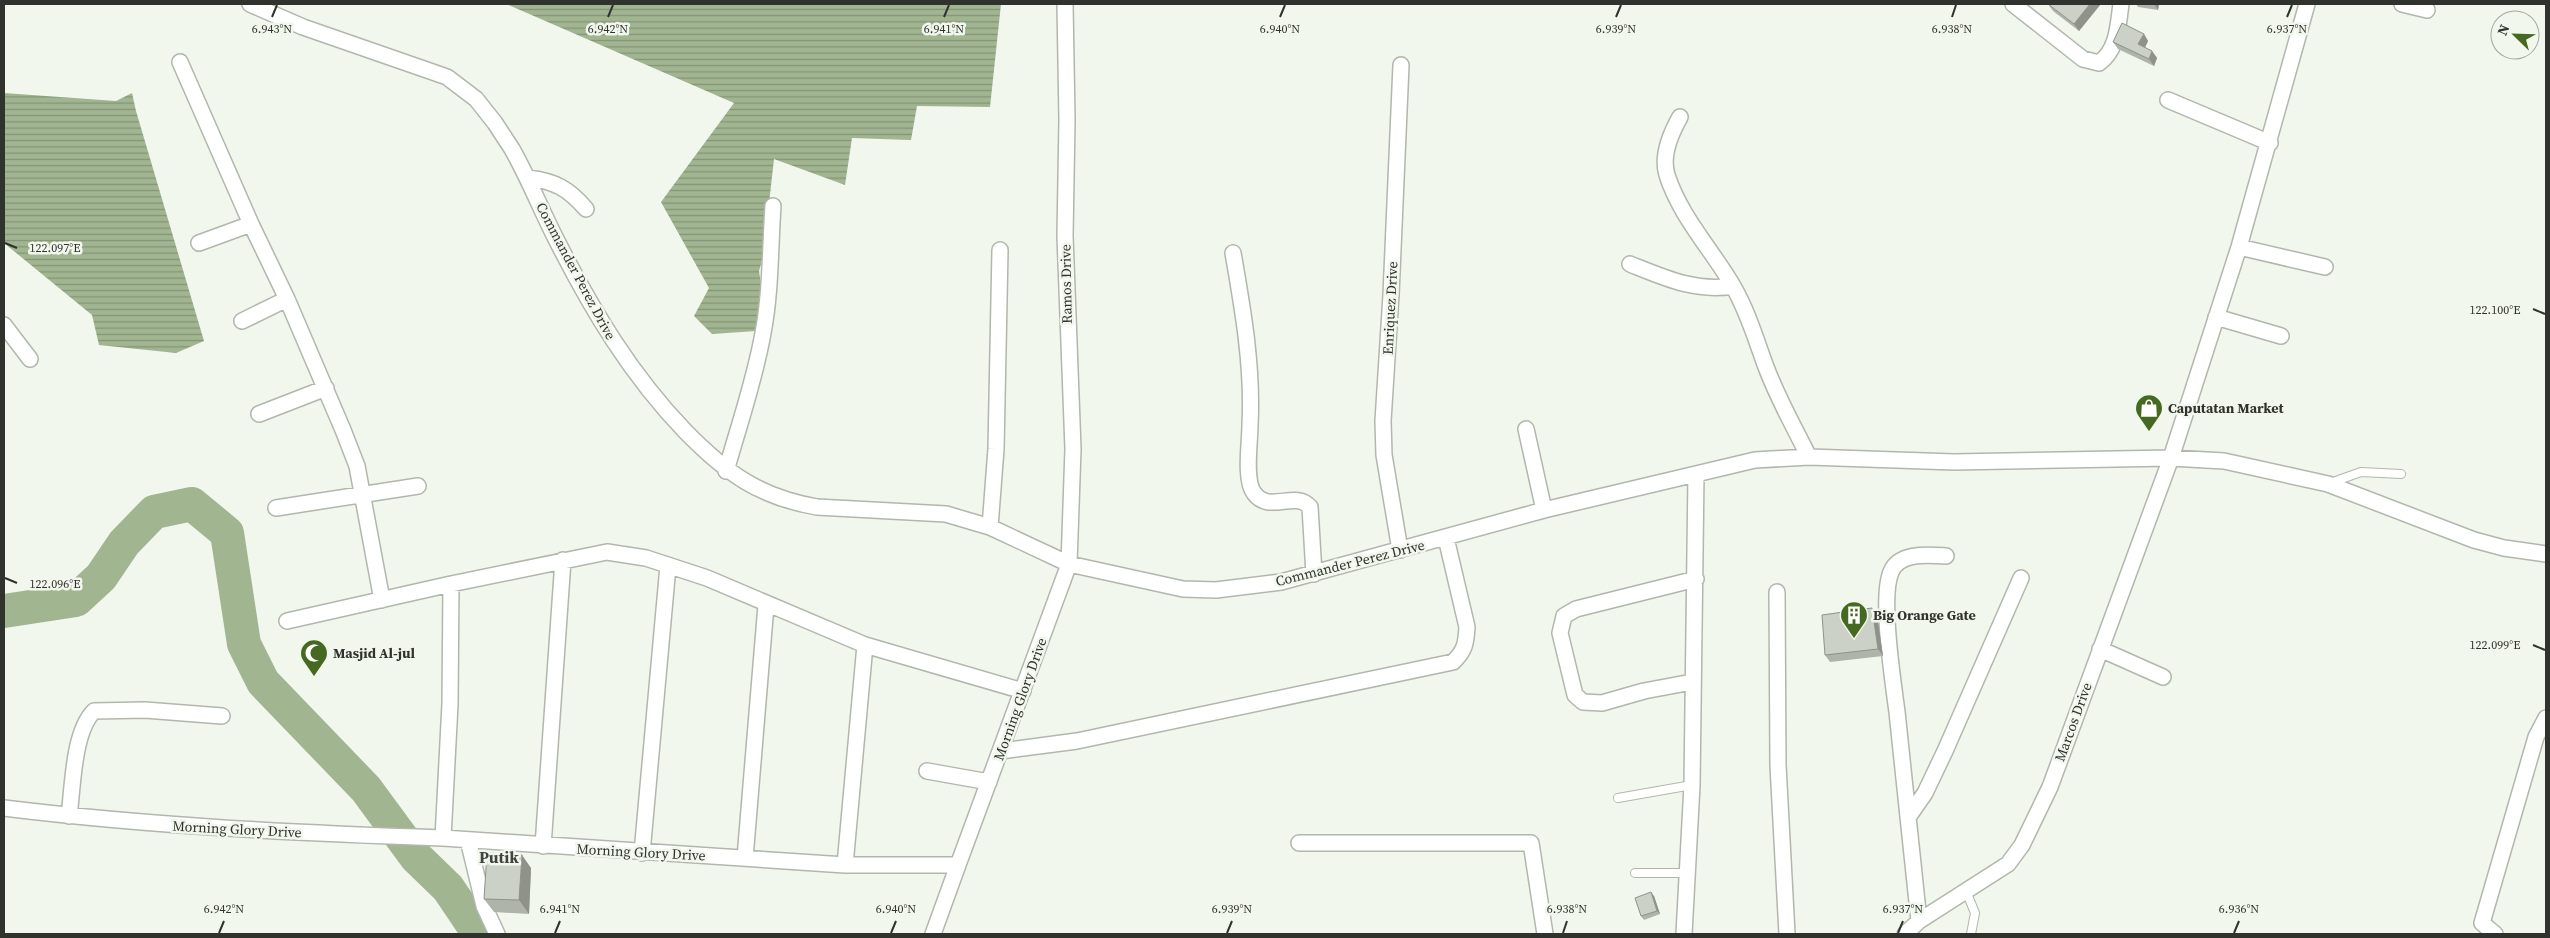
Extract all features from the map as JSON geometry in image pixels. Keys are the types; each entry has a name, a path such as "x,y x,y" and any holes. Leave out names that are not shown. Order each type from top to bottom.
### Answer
{"street":[{"name":"Commander Perez Drive","path":"250,4 303,28 402,60 447,77 476,99 496,123 528,178 556,240 600,322 632,371 662,407 726,470 756,490 796,504 817,507 946,514 990,527 1069,564 1183,589 1216,590 1281,582 1544,510 1755,460 1809,457 1954,462 2171,458 2224,461 2328,484 2474,540 2504,548 2546,554"},
{"name":"Ramos Drive","path":"1065,4 1066,306 1073,449 1069,564"},
{"path":"2013,4 2083,59 2099,62 2106,58 2112,47 2121,4"},
{"name":"Marcos Drive","path":"1905,934 1919,921 2008,864 2022,845 2050,787 2171,458 2239,247 2270,143 2306,4"},
{"path":"2402,4 2427,10"},
{"path":"180,62 250,224 287,298 357,466 382,600"},
{"name":"Enriquez Drive","path":"1400,550 1384,455 1383,421 1391,295 1401,65"},
{"path":"2168,100 2270,143"},
{"path":"1680,117 1671,132 1666,151 1666,173 1676,195 1712,257 1733,286 1749,318 1780,401 1809,457"},
{"path":"528,178 559,184 572,193 586,209"},
{"path":"726,470 763,334 769,290 768,270 773,206"},
{"path":"200,242 250,224"},
{"path":"2239,247 2325,267"},
{"path":"990,527 996,449 1000,250"},
{"path":"1233,254 1247,337 1251,403 1249,475 1252,488 1255,494 1268,502 1302,500 1310,507 1314,574"},
{"path":"1630,264 1688,286 1719,288 1733,286"},
{"path":"242,321 287,298"},
{"path":"2216,317 2281,336"},
{"path":"4,324 30,359"},
{"path":"259,414 326,388"},
{"path":"1526,429 1544,510"},
{"path":"1684,934 1692,785 1696,474"},
{"path":"276,508 418,486"},
{"path":"1002,751 1077,741 1453,662 1462,654 1466,642 1467,627 1446,538"},
{"path":"287,621 563,560 607,552 620,552 706,578 766,605 865,645 1023,691"},
{"path":"1919,921 1891,660 1888,584 1892,570 1908,558 1925,554 1946,556"},
{"path":"543,846 563,560"},
{"name":"Morning Glory Drive","path":"4,808 140,823 383,837 443,838 642,853 845,865 958,866 1002,751 1069,564"},
{"path":"642,853 668,566"},
{"path":"1692,682 1644,691 1602,703 1582,702 1575,695 1560,633 1564,616 1576,608 1696,578"},
{"path":"1909,816 1925,793 1937,768 2021,578"},
{"path":"443,838 450,704 451,584"},
{"path":"1777,592 1778,765 1787,934"},
{"path":"745,858 766,605"},
{"path":"845,865 865,645"},
{"path":"2100,649 2163,677"},
{"path":"69,816 77,755 83,728 87,718 94,711 145,710 222,716"},
{"path":"2495,934 2482,922 2536,737 2546,718"},
{"path":"927,770 989,782"},
{"path":"468,840 484,906 497,934"},
{"path":"1299,843 1530,843 1545,934"},
{"path":"933,934 958,866"}],"lane":[{"path":"2328,484 2361,472 2401,474"},
{"path":"1618,798 1692,785"},
{"path":"1635,873 1688,874"},
{"path":"1966,891 1974,913 1971,934"}],"shaded area":[{"path":"506,4 1001,4 990,107 917,106 911,140 852,138 845,185 774,159 763,257 759,271 763,297 756,331 712,334 694,316 709,288 661,202 734,103"},
{"path":"4,93 116,101 132,93 204,341 176,353 99,345 92,315 4,243"}],"building":[{"path":"2048,4 2090,4 2074,24"},
{"path":"2122,23 2144,34 2138,44 2152,51 2149,59 2113,42"},
{"name":"Big Orange Gate","path":"1872,608 1878,649 1825,655 1822,615"},
{"path":"487,853 522,855 519,900 484,899"},
{"path":"1651,892 1657,911 1641,916 1635,898"}],"waterway":[{"path":"4,611 76,600 101,577 124,543 154,512 192,504 227,533 244,644 263,682 366,789 416,857 448,888 479,934"}],"place":[{"name":"Caputatan Market","path":"2149,432"},
{"name":"Big Orange Gate","path":"1854,639"},
{"name":"Masjid Al-jul","path":"314,677"}],"district":[{"name":"Putik","path":"499,857"}]}
